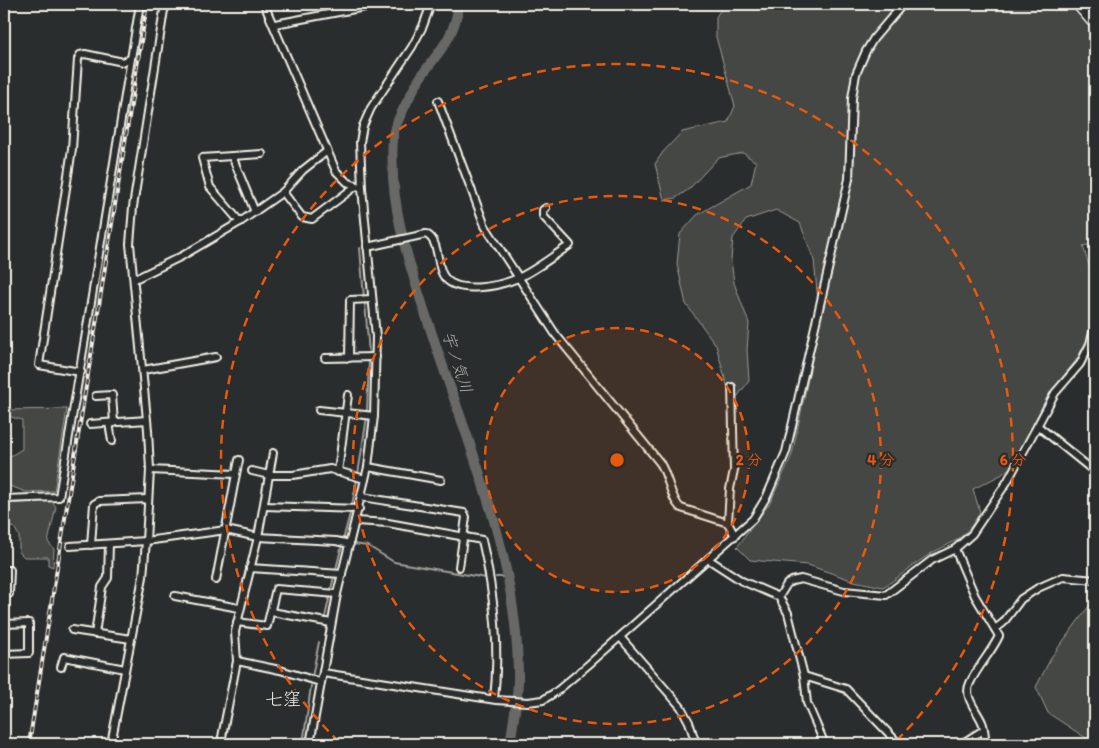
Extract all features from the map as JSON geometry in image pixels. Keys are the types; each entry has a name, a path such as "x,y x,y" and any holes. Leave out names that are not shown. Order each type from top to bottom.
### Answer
{"main road":[{"path":"1076,4 1095,26"}],"street":[{"path":"4,499 59,497 140,4"},
{"path":"111,744 143,577 150,470 143,370 130,244 133,207 164,10 169,4"},
{"path":"264,4 275,24 326,152 342,178 359,187"},
{"path":"275,24 365,5 381,4"},
{"path":"310,744 337,594 368,467 374,416 376,357 367,247 359,187 363,126 382,88 412,47 423,26 431,4"},
{"path":"323,673 495,700 528,702 543,700 558,691 753,519 767,496 786,452 849,179 852,98 856,74 870,45 903,4"},
{"path":"81,372 39,364 72,149 78,60 80,55 84,54 122,62 130,59"},
{"path":"438,101 485,226 556,335 660,463 670,483 674,500 680,508 728,523"},
{"path":"135,280 182,256 255,212 283,192 303,170 326,152"},
{"path":"240,222 210,187 202,158 262,154"},
{"path":"232,156 255,212"},
{"path":"283,192 302,217 312,218 359,187"},
{"path":"367,247 426,234 432,238 442,274 450,282 459,286 475,288 518,278 570,245 543,216 543,210 546,208"},
{"path":"349,358 350,300 372,299"},
{"path":"779,597 787,584 801,579 844,591 886,595 932,560 955,549 972,534 1007,482 1055,393 1080,364 1090,344 1095,325 1095,311"},
{"path":"143,370 216,357"},
{"path":"325,358 376,357"},
{"path":"732,387 734,470 730,489 728,523 735,536"},
{"path":"96,396 112,395 112,442"},
{"path":"338,472 348,395"},
{"path":"319,410 374,416"},
{"path":"90,424 147,420"},
{"path":"1038,426 1095,472"},
{"path":"224,744 220,742 237,661 235,632 239,608 258,536 273,453"},
{"path":"216,580 239,460"},
{"path":"368,467 441,480"},
{"path":"252,471 269,475 293,475 330,469 365,479"},
{"path":"150,470 236,474"},
{"path":"362,497 464,513 466,517 459,567"},
{"path":"91,545 94,504 99,502 148,499"},
{"path":"264,506 358,509"},
{"path":"356,521 388,523 482,540 490,576 496,652 495,700"},
{"path":"70,546 146,541 226,530 258,536 336,541 350,544"},
{"path":"95,634 102,587 108,578 110,544"},
{"path":"955,549 975,596 999,636 991,654 969,684 969,699 984,724 982,731 987,744"},
{"path":"708,559 742,581 779,597 788,613 804,676 807,703 823,740"},
{"path":"250,568 342,574"},
{"path":"4,570 10,570 9,594 4,594"},
{"path":"995,629 1003,623 1021,600 1038,588 1063,577 1095,580"},
{"path":"237,622 267,626 272,612 276,589 337,594"},
{"path":"175,596 239,608"},
{"path":"272,612 331,623"},
{"path":"4,624 30,623 29,654 4,654"},
{"path":"72,630 131,639"},
{"path":"620,637 681,707 689,722 696,744"},
{"path":"61,666 64,657 125,669"},
{"path":"237,661 280,670 320,682"},
{"path":"804,676 846,689 898,744"},
{"path":"961,744 982,731"}],"shaded area":[{"path":"724,4 1095,4 1095,244 1083,246 1094,282 1093,322 1086,342 1077,359 1047,397 1011,467 1001,475 973,489 980,512 974,523 955,541 933,552 883,587 854,581 808,565 750,560 737,547 770,503 792,455 820,322 814,260 800,223 776,210 746,220 733,238 731,260 734,283 749,323 747,350 749,381 737,397 728,389 716,345 686,304 677,264 680,234 697,215 751,184 756,162 743,153 718,158 689,189 676,198 664,200 655,164 663,152 682,132 728,122 735,106 716,37 716,17"},
{"path":"67,409 54,491 26,492 7,485 4,460 22,449 22,420 4,415 4,410"},
{"path":"52,501 56,507 48,542 54,549 53,567 48,565 48,557 24,557 19,552 19,536 14,527 4,528 4,504"},
{"path":"1095,598 1095,744 1048,713 1036,687 1052,656"}],"waterway":[{"name":"宇ノ気川","path":"459,4 457,16 445,44 420,78 394,131 393,178 398,216 407,254 430,328 475,458 501,546 516,636 518,682 510,744"},
{"path":"360,248 364,298"},
{"path":"365,301 369,355"},
{"path":"367,412 369,361"},
{"path":"358,474 367,417"},
{"path":"352,505 357,480"},
{"path":"343,540 351,510"},
{"path":"353,544 368,546 394,562 486,578"},
{"path":"336,569 342,545"},
{"path":"331,590 334,576"},
{"path":"496,577 506,577"},
{"path":"325,617 330,595"},
{"path":"312,677 319,642"},
{"path":"303,744 311,686"}],"railway":[{"path":"29,744 147,4"}],"district":[{"name":"七窪","path":"283,699"}]}
